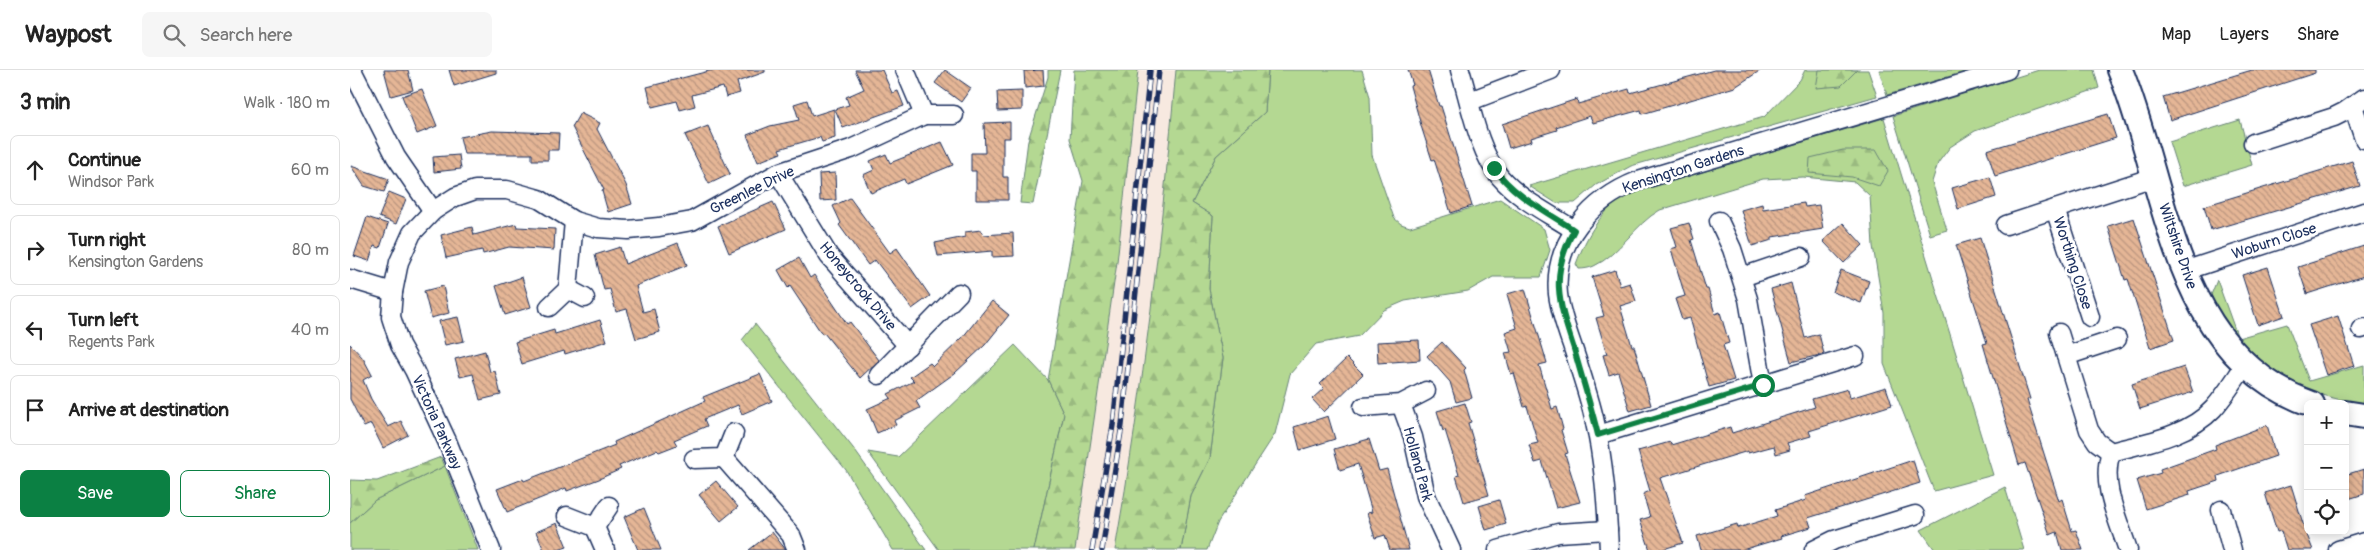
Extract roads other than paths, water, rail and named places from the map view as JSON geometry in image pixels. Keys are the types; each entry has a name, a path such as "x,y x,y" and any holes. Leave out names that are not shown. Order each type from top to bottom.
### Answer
{"street":[{"path":"352,70 396,157 433,211"},
{"path":"905,70 924,115"},
{"path":"1460,70 1483,145 1500,176 1534,205 1574,230"},
{"path":"1470,101 1550,70"},
{"name":"Kensington Gardens","path":"1609,550 1603,467 1598,435 1590,403 1564,322 1558,292 1560,264 1574,230 1583,218 1602,199 1638,181 2007,70"},
{"name":"Wiltshire Drive","path":"2120,70 2184,271 2209,321 2245,365 2277,388 2304,400"},
{"path":"2253,143 2334,117 2358,102 2364,139"},
{"name":"Greenlee Drive","path":"393,292 399,262 412,233 433,211 455,198 476,190 507,190 539,199 574,221 598,228 628,230 659,228 692,220 778,173 851,149 924,115 954,114"},
{"name":"Honeycrook Drive","path":"778,173 829,256 908,346"},
{"name":"Worthing Close","path":"2006,225 2154,176"},
{"name":"Worthing Close","path":"2055,209 2090,317"},
{"name":"Woburn Close","path":"2184,271 2364,212"},
{"path":"549,307 568,289 574,221"},
{"path":"1719,221 1742,277 1763,385"},
{"path":"1742,277 1800,256"},
{"path":"350,279 393,292"},
{"path":"568,289 585,298"},
{"name":"Victoria Parkway","path":"393,292 391,317 400,345 414,370 442,432 491,550"},
{"name":"Honeycrook Drive","path":"879,376 959,293"},
{"path":"2059,333 2088,430 2097,442 2110,452"},
{"path":"2066,356 2118,339"},
{"path":"1598,435 1855,356"},
{"path":"2110,452 2178,432 2202,419 2222,397 2245,365"},
{"path":"1364,407 1401,404 1426,391"},
{"name":"Holland Park","path":"1401,404 1415,443 1426,496 1451,550"},
{"path":"2349,414 2364,416"},
{"path":"724,458 734,433"},
{"path":"2110,452 2107,468 2108,486 2128,550"},
{"path":"694,459 724,458"},
{"path":"724,458 791,535 797,550"},
{"path":"595,527 609,506"},
{"path":"2221,510 2232,550"},
{"path":"1814,550 1834,540 1915,515"},
{"path":"567,516 595,527 605,550"},
{"path":"1498,550 1558,533 1608,530"},
{"path":"2338,550 2364,542"}],"railway":[{"path":"1092,550 1113,425 1150,70"},
{"path":"1102,550 1122,425 1159,70"}]}
